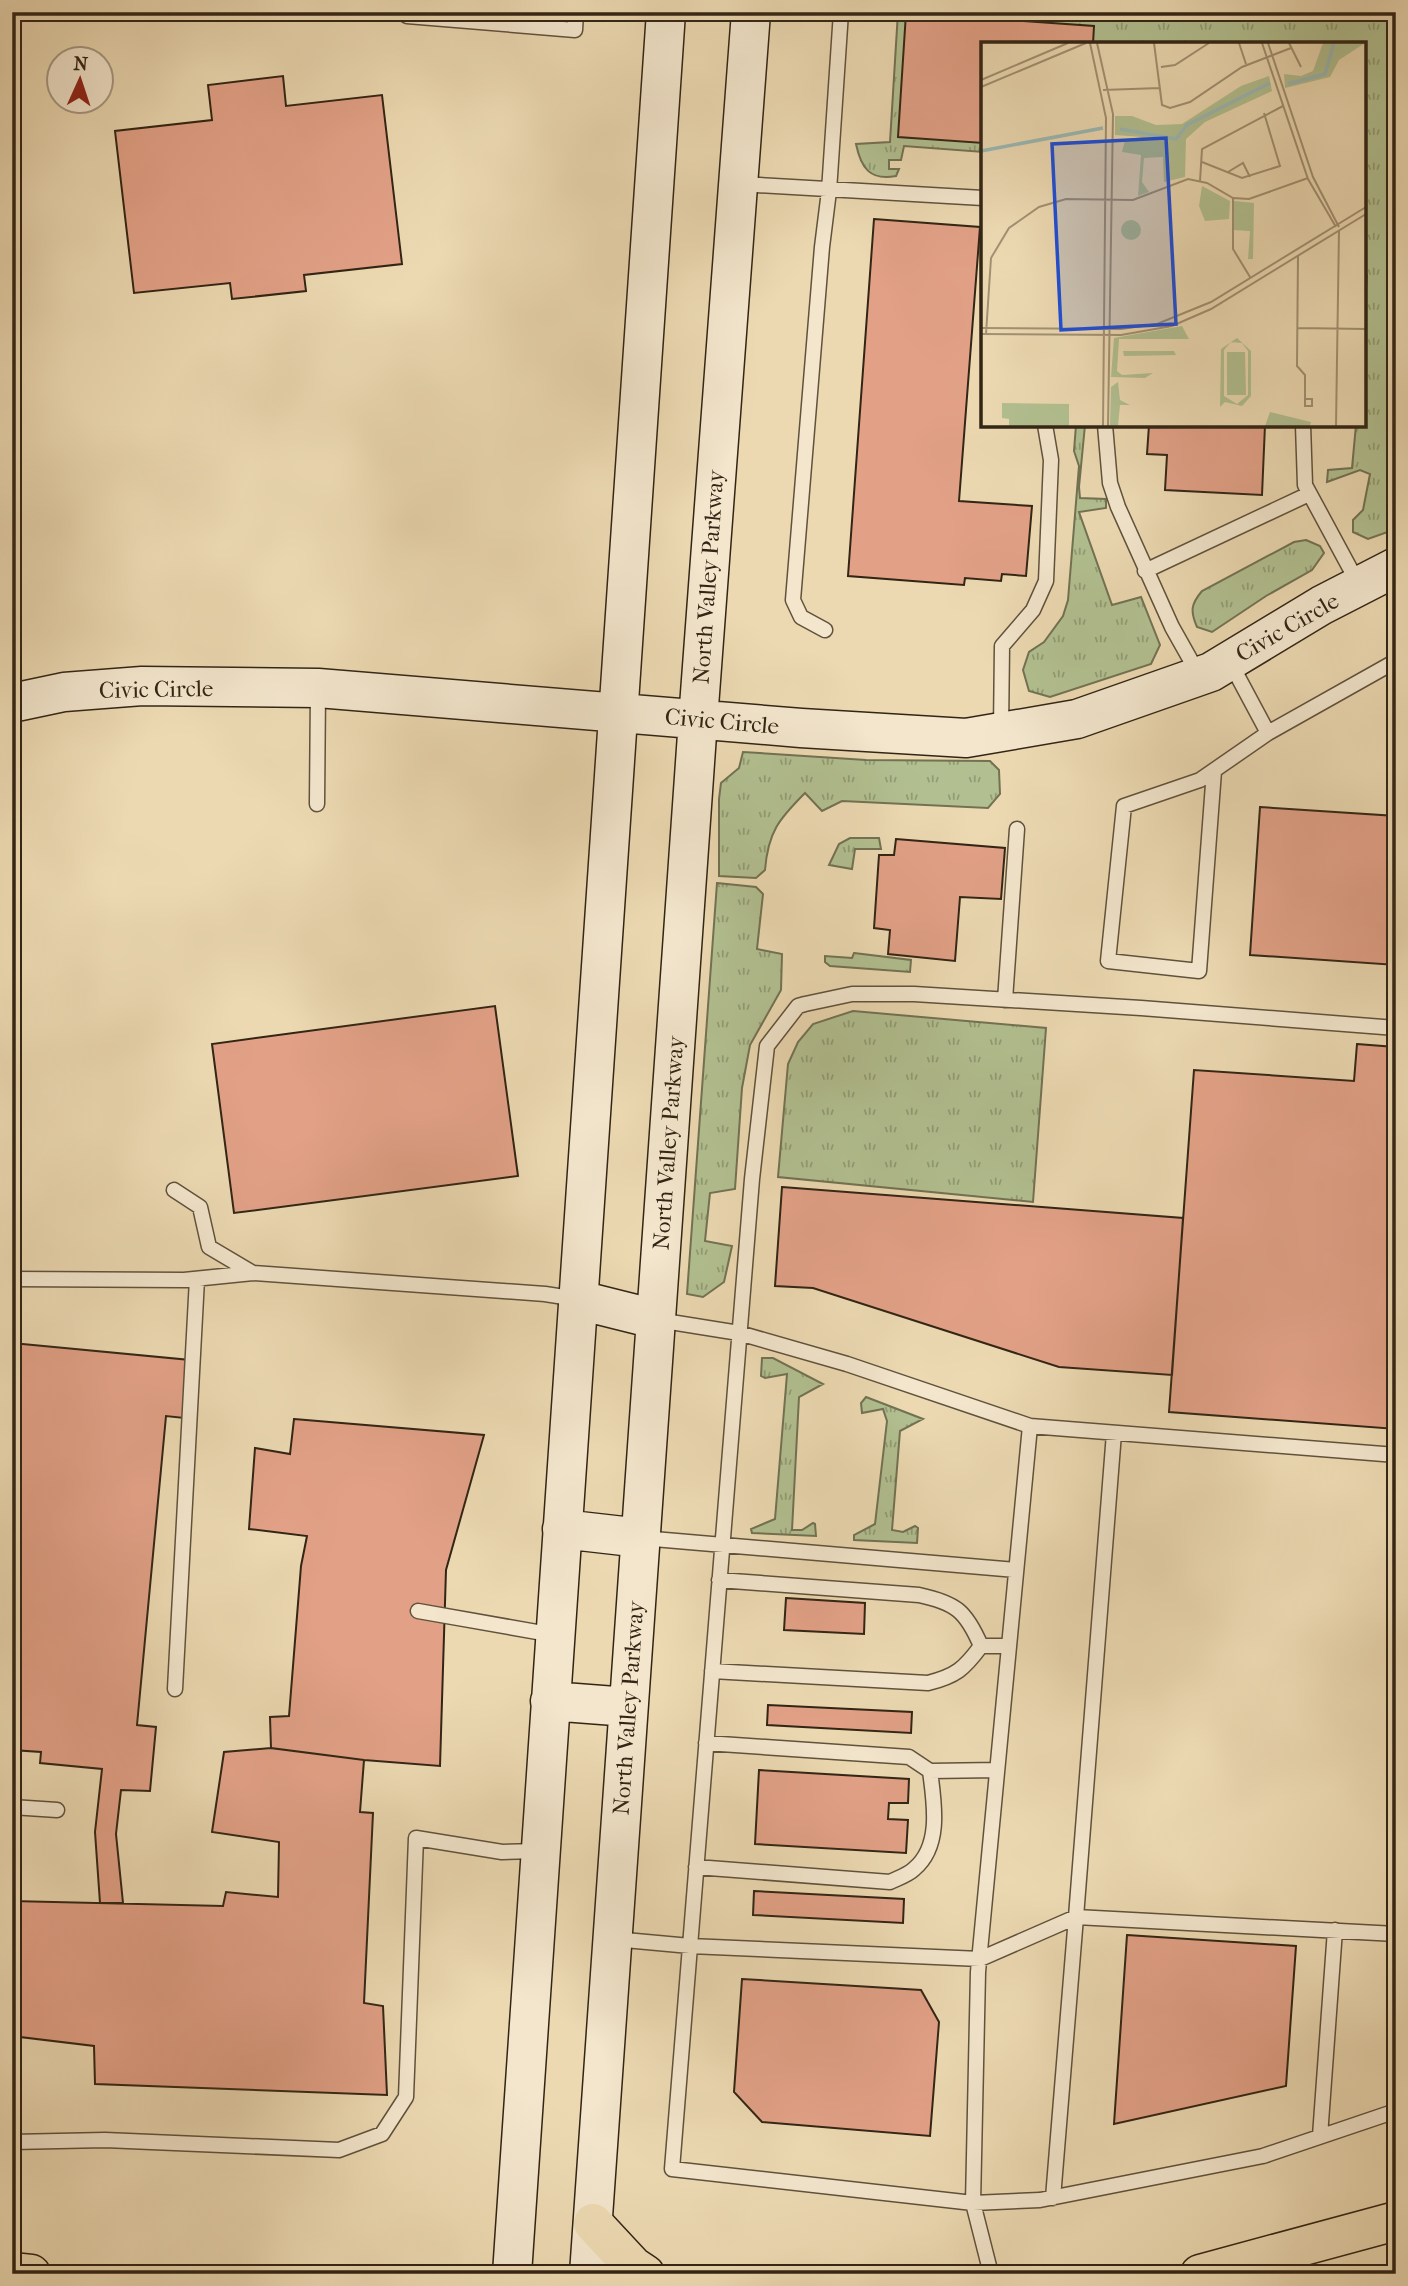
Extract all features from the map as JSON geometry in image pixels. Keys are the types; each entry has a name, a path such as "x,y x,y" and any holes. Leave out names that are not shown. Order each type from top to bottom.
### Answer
{"main road":[{"path":"512,2274 666,12"},
{"name":"North Valley Parkway","path":"589,2274 698,720 751,12"},
{"name":"Civic Circle","path":"12,703 64,692 142,686 318,688 698,720 966,738 1077,719 1214,669 1322,605 1396,567"},
{"path":"579,1300 656,1320"},
{"path":"562,1530 640,1538"},
{"path":"550,1701 628,1707"},
{"path":"1200,2274 1396,2221"},
{"path":"593,2222 633,2266 645,2274"},
{"path":"12,2273 31,2274"}],"lane":[{"path":"401,12 407,16 575,30 576,12"},
{"path":"825,630 801,617 793,600 829,191 841,12"},
{"path":"738,184 981,198"},
{"path":"1001,732 1002,646 1033,610 1046,581 1051,460 1045,427"},
{"path":"1105,427 1110,483 1145,571 1172,627 1214,669 1268,733"},
{"path":"1303,427 1305,485 1360,586"},
{"path":"1145,571 1309,494"},
{"path":"1214,771 1199,971 1108,961 1124,806 1200,780 1268,733 1396,661"},
{"path":"317,804 318,688"},
{"path":"1004,1000 1017,829"},
{"path":"1396,1028 1141,1008 914,994 852,993 799,1006 767,1046 752,1179 672,2169 972,2203 1053,2198 1263,2156 1396,2111"},
{"path":"174,1190 200,1207 209,1247 253,1273"},
{"path":"12,1279 197,1279 253,1273 545,1294 579,1300"},
{"path":"175,1689 197,1279"},
{"path":"656,1320 739,1333 846,1364 1030,1426 1396,1455"},
{"path":"991,2274 972,2203 980,1959 1030,1426"},
{"path":"1053,2198 1114,1433"},
{"path":"640,1538 1016,1570"},
{"path":"719,1580 919,1595 947,1601 971,1621 981,1646"},
{"path":"418,1611 554,1635"},
{"path":"981,1646 1009,1646"},
{"path":"712,1671 928,1683 951,1677 967,1665 981,1646"},
{"path":"706,1743 909,1757 930,1770 997,1770"},
{"path":"696,1867 890,1882 915,1868 932,1845 934,1802 930,1770"},
{"path":"12,1807 57,1810"},
{"path":"12,2142 105,2140 339,2150 382,2134 406,2097 416,1838 502,1852 540,1852"},
{"path":"612,1939 690,1946 980,1959 1076,1917 1396,1934"},
{"path":"1320,2136 1335,1930"}],"green space":[{"path":"898,12 1078,12 1107,15 1108,12 1396,12 1396,529 1368,539 1353,532 1353,520 1363,510 1370,474 1360,470 1327,482 1328,470 1352,468 1356,427 1366,427 1366,42 981,42 981,152 904,146 901,160 889,160 889,169 899,169 896,176 879,176 868,171 856,144 890,142"},
{"path":"1076,427 1085,427 1080,498 1106,499 1106,508 1079,512 1112,605 1141,597 1160,645 1151,664 1050,697 1029,691 1023,670 1029,652 1044,642 1063,616 1068,600 1079,466 1074,451"},
{"path":"1306,540 1320,546 1324,553 1312,570 1266,596 1212,632 1197,627 1193,608 1202,591 1294,542"},
{"path":"743,752 866,760 990,761 999,770 1000,794 988,808 842,801 822,811 805,793 776,827 765,870 756,878 719,876 721,783 739,768"},
{"path":"850,838 879,838 881,849 855,849 852,869 829,865 839,844"},
{"path":"717,883 756,887 763,894 757,949 782,954 781,990 750,1045 742,1088 735,1189 710,1193 705,1241 732,1246 724,1282 703,1297 687,1294"},
{"path":"854,953 911,960 910,972 830,966 825,962 825,956 852,958"},
{"path":"853,1011 1046,1028 1033,1202 778,1177 788,1064 798,1042 813,1024"},
{"path":"762,1358 773,1358 823,1384 799,1397 792,1530 802,1530 813,1523 816,1536 752,1533 751,1529 775,1519 787,1374 765,1378 761,1376"},
{"path":"866,1397 923,1419 900,1431 892,1530 903,1532 915,1526 918,1528 917,1543 854,1540 854,1535 875,1524 887,1421 883,1409 862,1413 861,1403"}],"building":[{"path":"465,12 551,12 551,18"},
{"path":"906,13 1094,26 1093,42 981,42 981,143 898,137"},
{"path":"283,76 286,106 382,95 402,264 304,275 306,291 232,299 230,283 134,293 115,131 212,120 208,85"},
{"path":"874,219 980,227 959,501 1032,506 1026,576 1002,574 1001,581 965,578 964,585 848,576"},
{"path":"1149,427 1265,427 1262,495 1165,490 1167,455 1147,454"},
{"path":"1260,807 1396,816 1396,965 1250,955"},
{"path":"896,839 1005,848 1001,899 960,897 955,961 888,954 890,930 874,928 879,855 894,855"},
{"path":"495,1006 518,1176 234,1213 212,1044"},
{"path":"1357,1044 1395,1047 1396,1056 1396,1429 1169,1412 1194,1070 1354,1081"},
{"path":"782,1187 1183,1218 1172,1375 1059,1367 813,1288 775,1286"},
{"path":"12,1343 190,1360 184,1418 166,1416 137,1725 156,1727 150,1791 121,1790 116,1834 123,1903 100,1903 95,1832 102,1769 40,1763 41,1752 12,1750"},
{"path":"294,1419 484,1435 446,1570 440,1766 271,1748 270,1717 289,1716 301,1566 307,1536 249,1529 255,1448 290,1454"},
{"path":"786,1598 865,1603 864,1634 784,1630"},
{"path":"768,1705 912,1712 911,1733 767,1725"},
{"path":"271,1748 364,1760 360,1812 373,1813 364,2003 383,2006 387,2095 95,2084 94,2046 12,2036 12,1901 223,1906 226,1892 278,1897 279,1842 212,1832 224,1752"},
{"path":"759,1770 909,1779 908,1803 889,1803 888,1819 908,1820 906,1853 755,1844"},
{"path":"754,1891 904,1899 903,1923 753,1915"},
{"path":"1127,1935 1296,1946 1286,2086 1114,2124"},
{"path":"742,1979 921,1990 939,2022 930,2136 762,2122 734,2092"}]}
